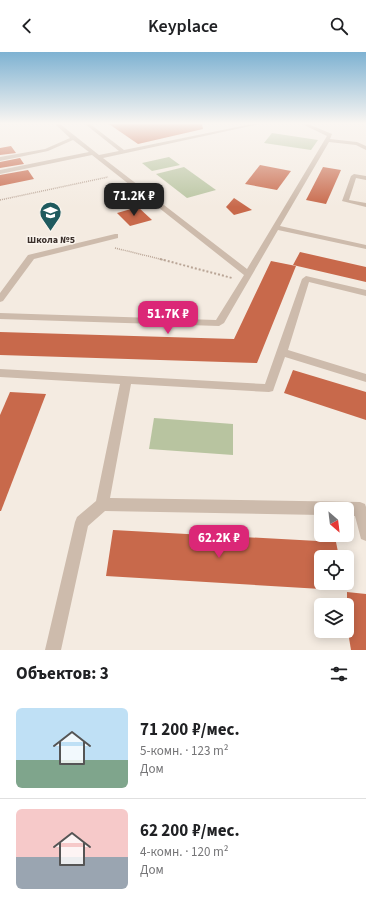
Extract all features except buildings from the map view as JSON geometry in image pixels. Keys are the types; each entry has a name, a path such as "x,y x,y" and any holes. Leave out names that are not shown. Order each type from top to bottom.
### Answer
{"lane":[{"path":"0,159 36,152"},
{"path":"91,152 248,274"},
{"path":"0,172 95,155 123,152"},
{"path":"0,316 219,323 321,152"},
{"path":"366,178 354,176 345,201 366,205"},
{"path":"276,227 366,247"},
{"path":"0,299 32,257 115,236"},
{"path":"1,375 269,388 306,279 366,293"},
{"path":"282,352 366,378"},
{"path":"53,650 82,522 102,504 126,380"},
{"path":"102,504 314,508"},
{"path":"354,509 360,509 366,534"}],"path":[{"path":"0,200 120,175"},
{"path":"91,242 222,276"}],"green space":[{"path":"169,157 180,165 152,171 142,163"},
{"path":"184,167 216,190 187,198 156,174"},
{"path":"154,418 233,424 233,455 149,449"}],"place":[{"name":"Школа №5","path":"51,232"}]}
